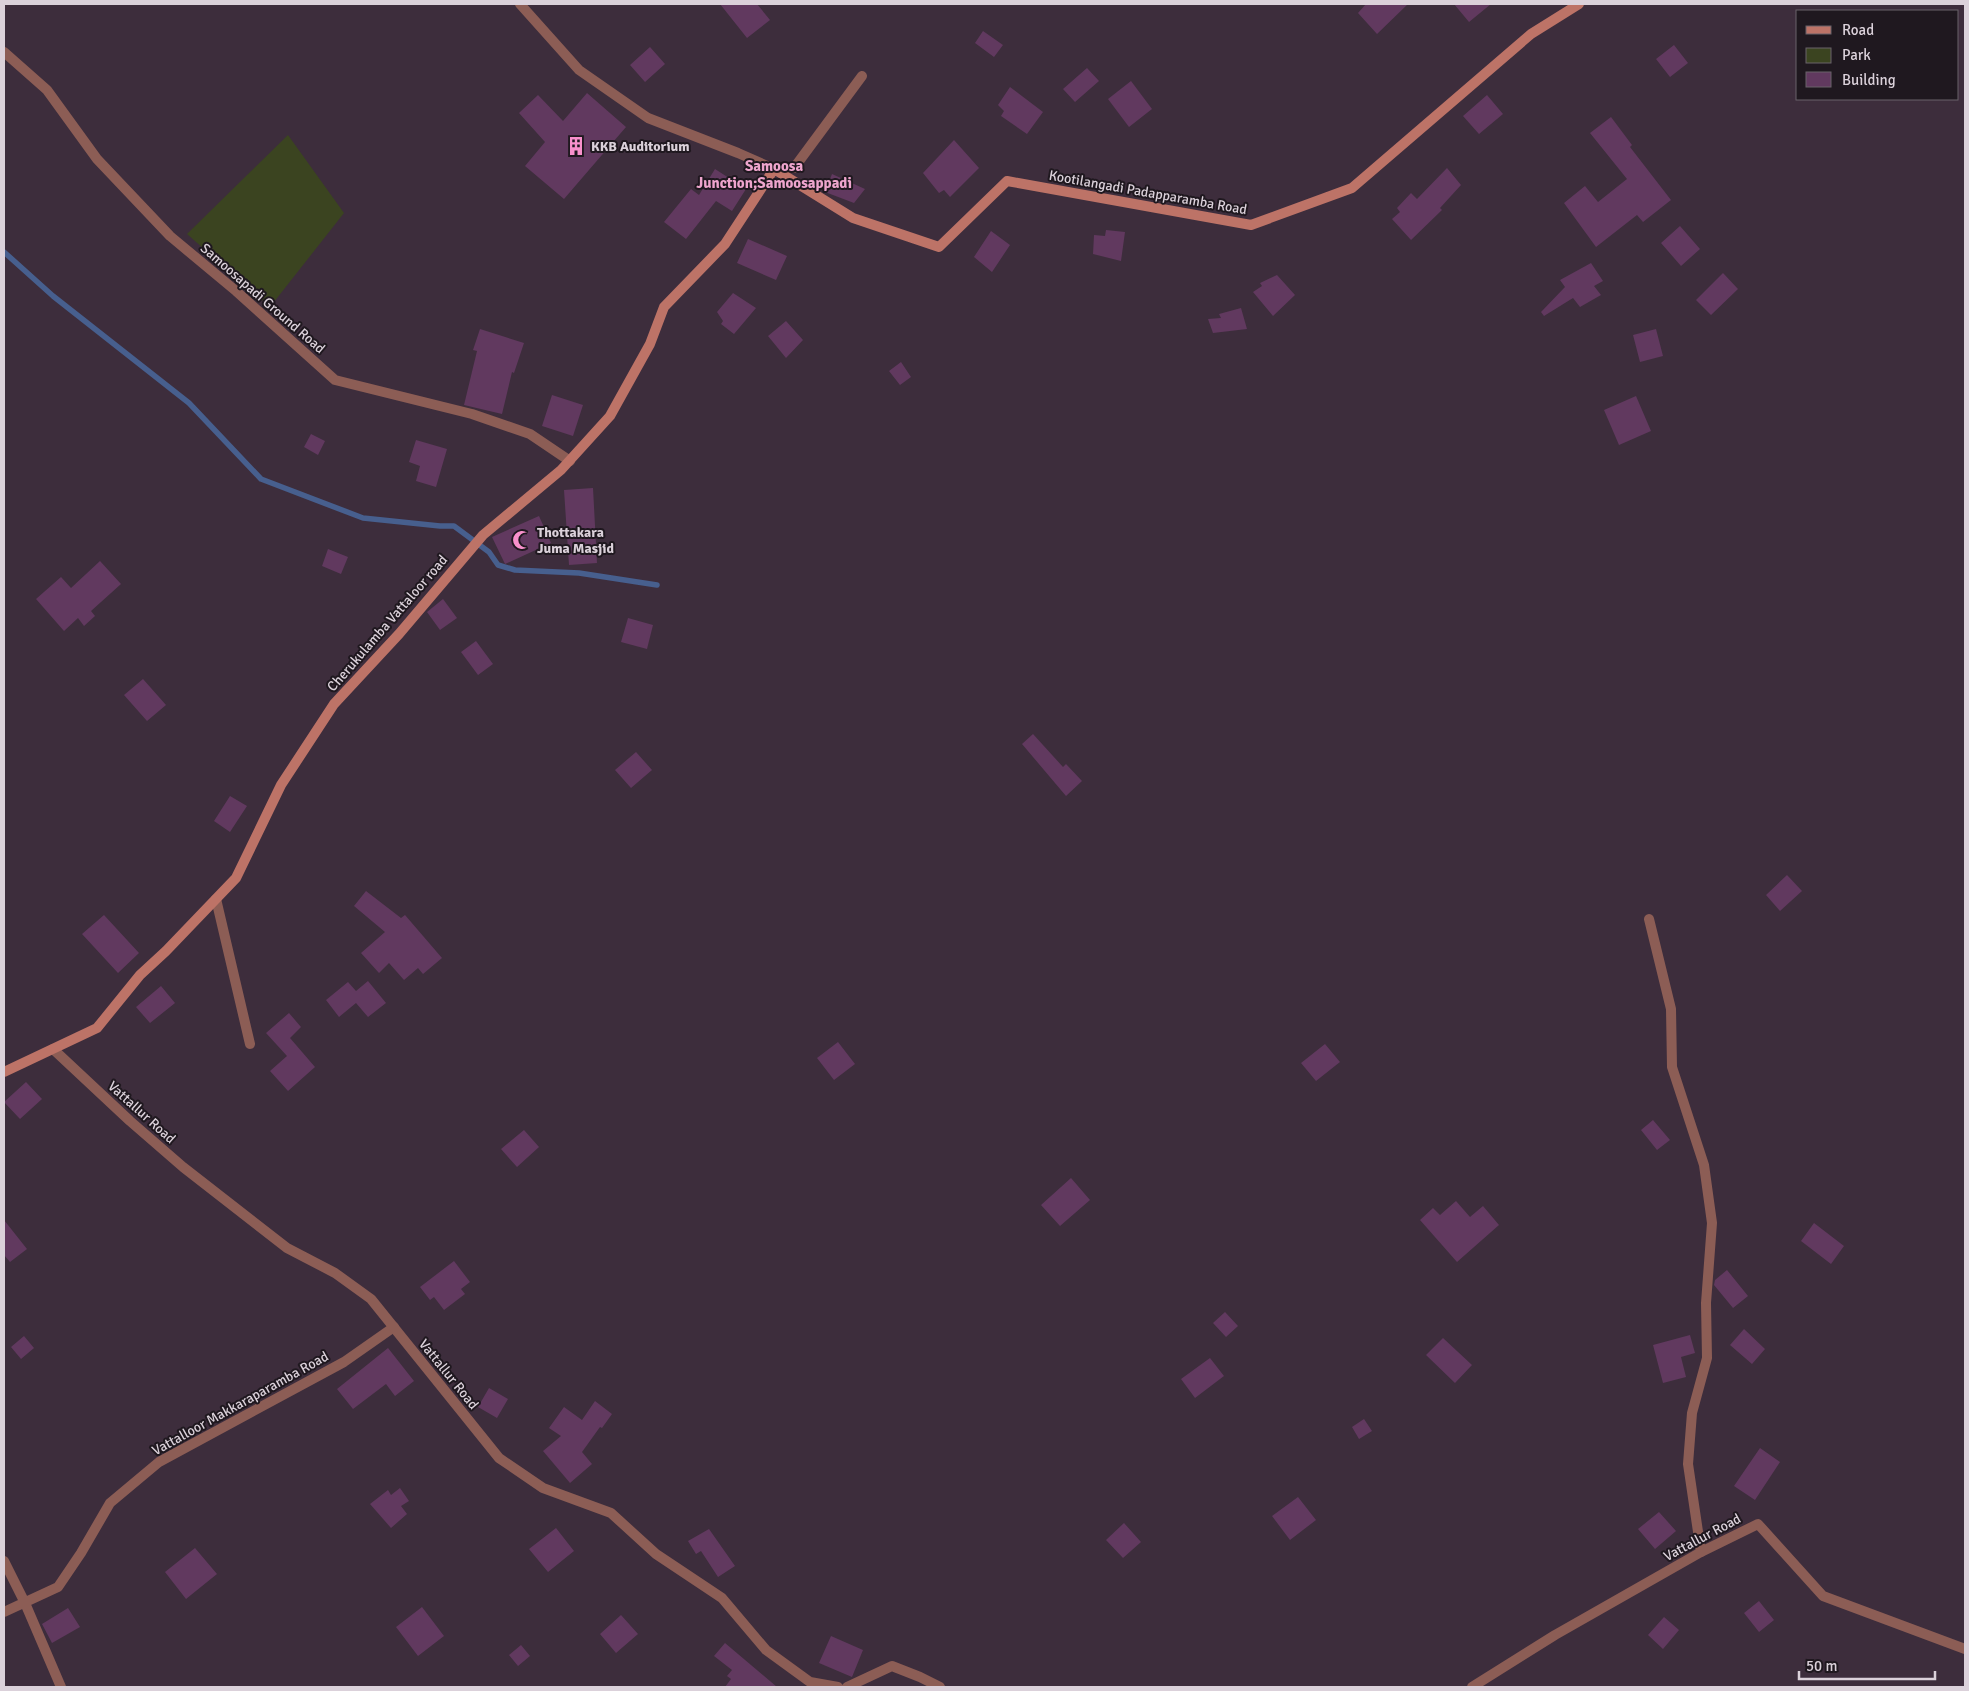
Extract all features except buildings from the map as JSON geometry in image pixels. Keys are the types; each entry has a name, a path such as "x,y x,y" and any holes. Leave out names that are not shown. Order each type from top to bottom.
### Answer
{"main road":[{"name":"Kootilangadi Padapparamba Road","path":"774,169 853,218 939,247 1007,181 1251,225 1352,188 1531,34 1580,4"},
{"name":"Cherukulamba Vattaloor road","path":"4,1072 97,1028 140,975 166,951 236,878 281,785 334,704 398,634 470,548 570,461 610,416 650,344 664,307 725,244 774,169"}],"street":[{"path":"520,4 579,70 648,118 774,169 794,168 862,76"},
{"name":"Samoosapadi Ground Road","path":"4,52 47,90 97,159 170,236 236,291 334,380 472,414 530,434 570,461"},
{"path":"216,899 250,1044"},
{"path":"1649,919 1671,1009 1672,1067 1704,1165 1712,1223 1706,1303 1707,1358 1692,1413 1688,1464 1701,1552"},
{"name":"Vattallur Road","path":"53,1048 182,1167 287,1248 335,1273 371,1299 499,1458 543,1488 611,1513 656,1554 722,1598 766,1650 810,1682 838,1687"},
{"name":"Vattalloor Makkaraparamba Road","path":"4,1612 58,1587 82,1553 110,1503 159,1462 344,1362 394,1327"},
{"name":"Vattallur Road","path":"1472,1687 1555,1636 1701,1552 1758,1524 1823,1596 1965,1649"},
{"path":"4,1561 25,1603 61,1687"},
{"path":"847,1687 892,1666 920,1676 940,1687"}],"green space":[{"path":"288,135 344,213 270,307 187,234"}],"waterway":[{"path":"4,252 53,296 189,403 261,479 363,518 454,526 489,552 498,565 515,570 579,573 657,585"}],"place":[{"name":"KKB Auditorium","path":"576,146"},
{"name":"Thottakara Juma Masjid","path":"522,540"}],"district":[{"name":"Samoosa Junction;Samoosappadi","path":"774,174"}]}
